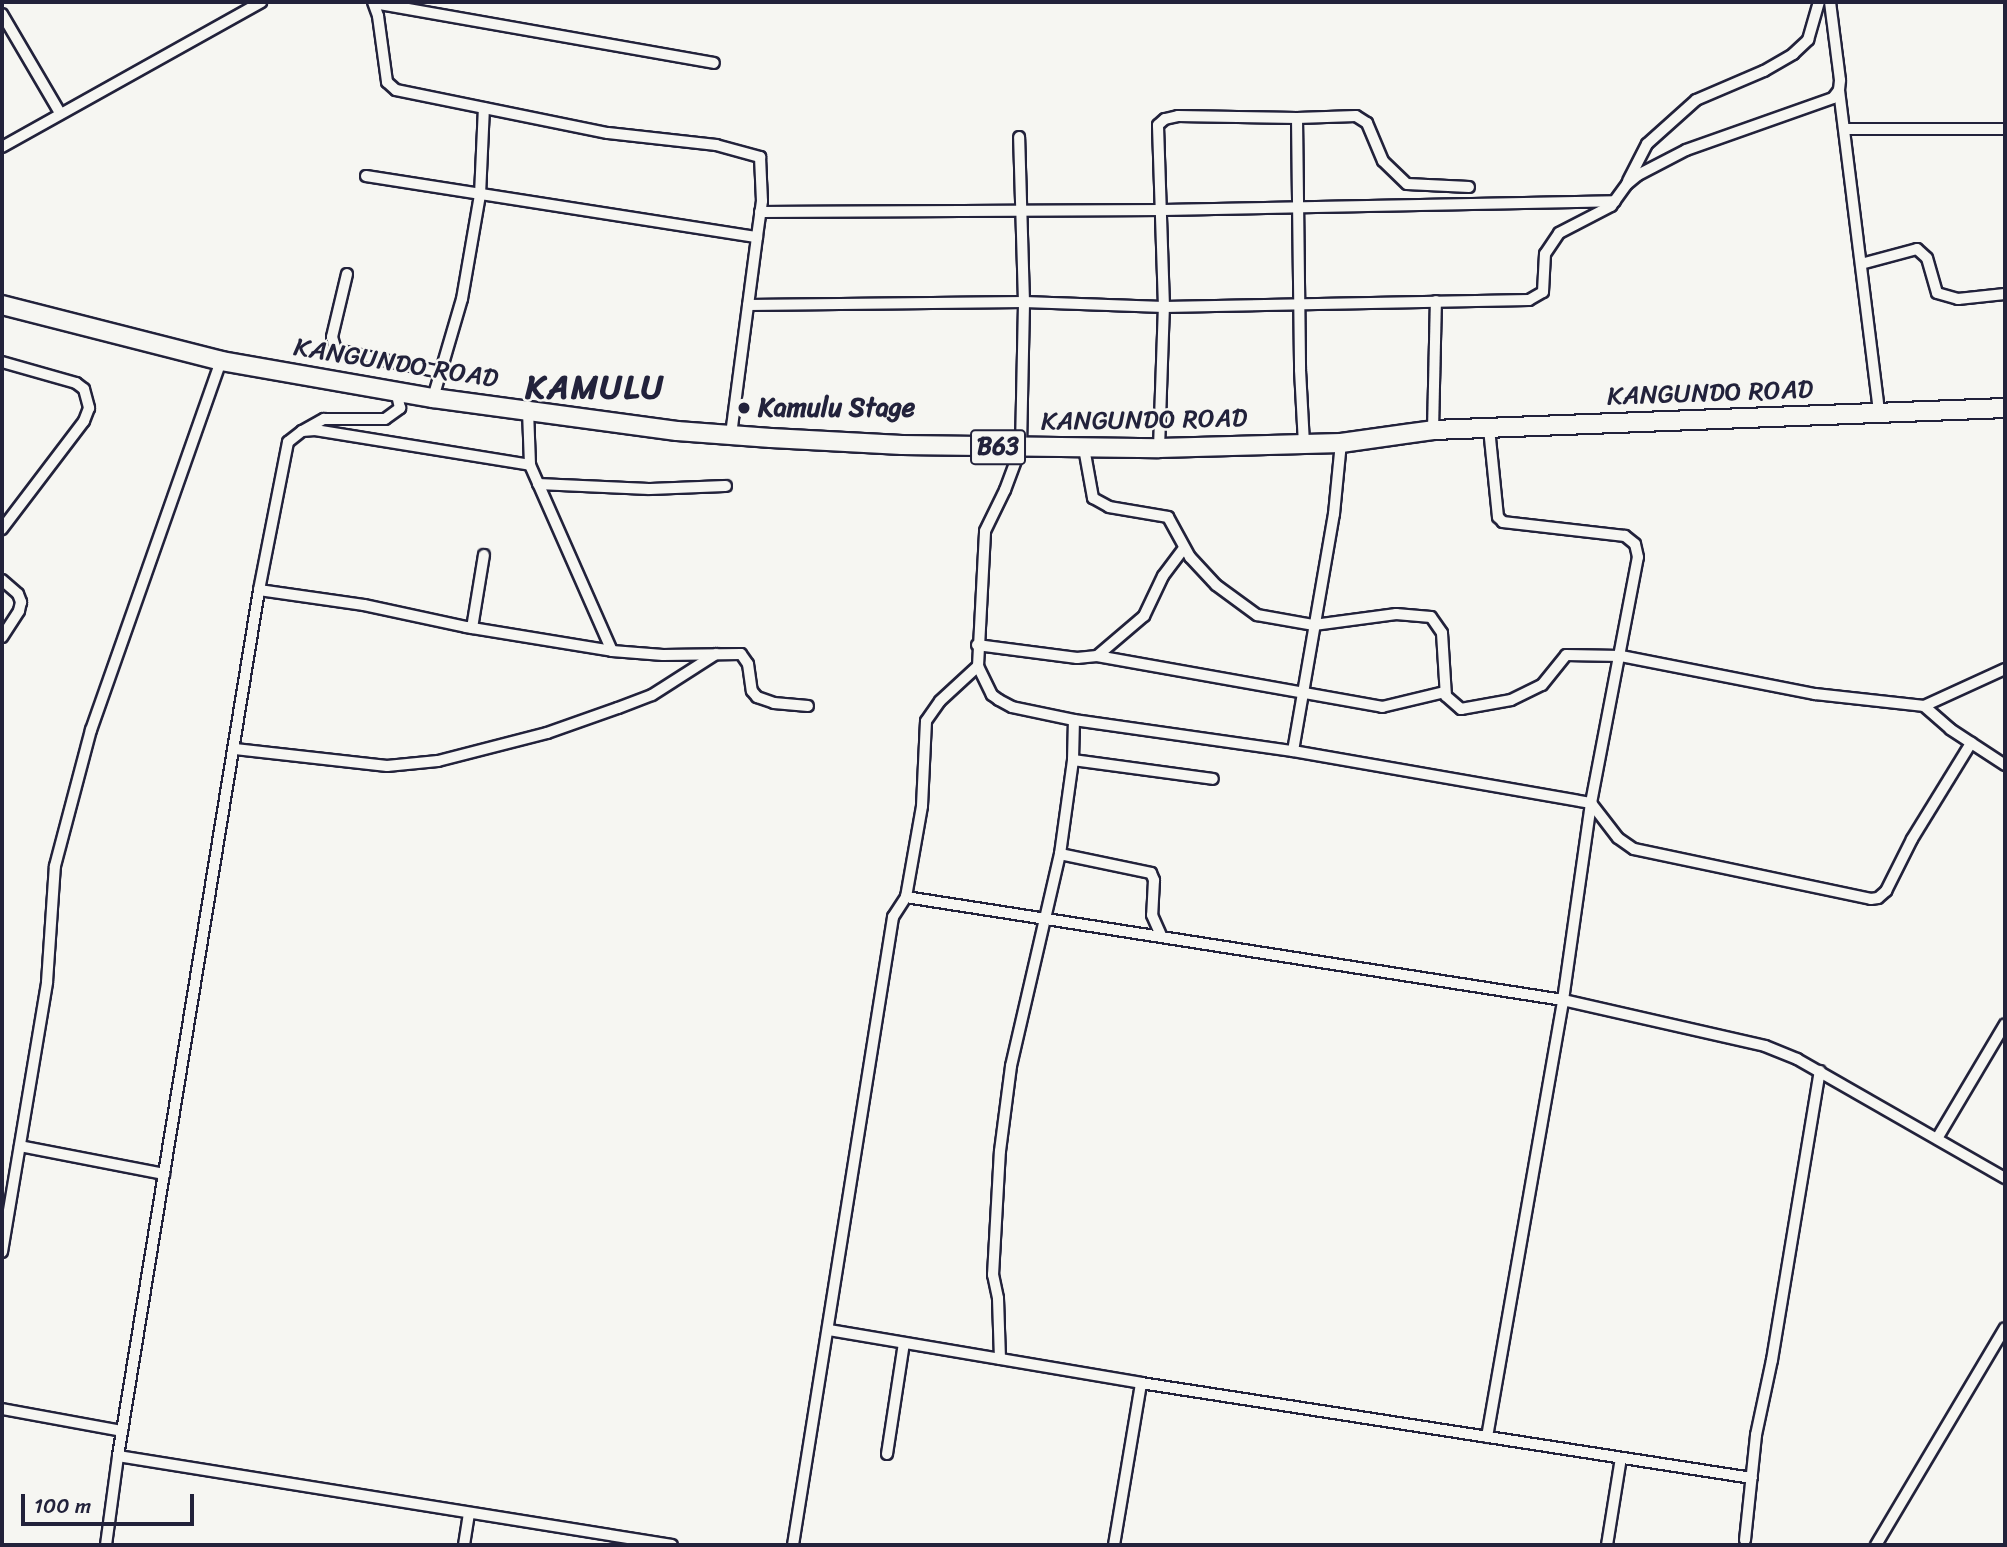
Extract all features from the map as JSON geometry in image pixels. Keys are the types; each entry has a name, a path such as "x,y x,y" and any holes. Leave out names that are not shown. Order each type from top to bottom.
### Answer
{"highway":[{"name":"KANGUNDO ROAD","path":"2,305 221,361 433,398 731,435 902,445 1158,448 1341,443 1433,430 2005,408"}],"street":[{"path":"2,147 261,2"},
{"path":"748,305 1024,302 1164,307 1299,302 1529,300 1543,292 1545,254 1551,243 1570,225 1616,201 1647,144 1696,100 1764,71 1800,47 1808,40 1819,2"},
{"path":"1830,2 1880,413"},
{"path":"714,63 373,3 390,87 608,133 716,145 754,154 763,163 760,212 731,435"},
{"path":"2,15 61,113"},
{"path":"1627,184 1686,150 1824,101 1839,90"},
{"path":"433,398 462,299 480,195 484,108"},
{"path":"1158,448 1164,307 1163,210 1158,125 1165,119 1178,116 1362,118 1383,161 1407,184 1414,205"},
{"path":"1297,118 1304,443"},
{"path":"1844,129 2005,129"},
{"path":"1019,137 1024,302 1021,447 985,531 978,645 978,666 992,695 999,700 1012,707 1074,720 1293,751 1591,803 1618,838 1634,849 1878,898 1886,891 1912,839 1971,743"},
{"path":"366,176 757,237"},
{"path":"1407,184 1469,187"},
{"path":"760,212 1163,210 1616,201"},
{"path":"1861,264 1917,249 1927,258 1937,293 1958,299 2005,294"},
{"path":"347,274 332,337 336,350 440,372"},
{"path":"1433,430 1436,301"},
{"path":"2,1252 47,982 55,866 90,730 221,361"},
{"path":"2,362 76,383 84,389 89,408 84,421 2,529"},
{"path":"106,1545 122,1431 259,590 285,451 288,442 324,419 385,419 400,408 396,391"},
{"path":"528,410 530,466 612,650"},
{"path":"1487,1437 1563,1000 1591,803 1638,557 1635,544 1625,536 1503,522 1498,517 1489,428"},
{"path":"302,431 315,430 530,466"},
{"path":"1293,751 1334,514 1341,443"},
{"path":"1084,448 1093,498 1109,507 1163,514 1172,522 1183,549 1216,585 1257,615 1314,625 1396,614 1431,617 1442,633 1445,692 1451,703 1461,709 1473,709 1511,700 1542,685 1566,654 1621,656 1815,694 1924,706 2005,668"},
{"path":"538,484 649,489 726,486"},
{"path":"1097,656 1144,616 1163,576 1183,549"},
{"path":"472,628 484,555"},
{"path":"2,580 18,594 21,602 19,611 2,636"},
{"path":"259,590 364,605 472,628 612,650 663,655 741,654 748,664 751,691 757,697 774,703 808,706"},
{"path":"978,645 1077,658 1097,656 1382,707 1445,692"},
{"path":"235,749 387,766 438,761 547,733 652,695 717,653"},
{"path":"793,1545 893,917 906,897 922,806 926,721 940,701 978,666"},
{"path":"1924,706 1971,743 2005,765"},
{"path":"1000,1359 998,1298 993,1275 1000,1152 1011,1066 1048,919 1060,854 1073,760 1074,720"},
{"path":"1073,760 1213,779"},
{"path":"1060,854 1151,873 1154,880 1152,915 1162,937"},
{"path":"906,897 1563,1000 1765,1046 1820,1071 2005,1178"},
{"path":"1938,1138 2005,1024"},
{"path":"1745,1540 1756,1434 1772,1360 1820,1071"},
{"path":"20,1146 164,1174"},
{"path":"1876,1545 2005,1328"},
{"path":"829,1330 1141,1383 1752,1478"},
{"path":"887,1454 904,1343"},
{"path":"1114,1545 1141,1383"},
{"path":"2,1409 122,1431"},
{"path":"118,1456 672,1545"},
{"path":"1607,1545 1621,1458"},
{"path":"464,1545 470,1513"}],"place":[{"name":"Kamulu Stage","path":"744,408"}],"district":[{"name":"KAMULU","path":"595,388"}]}
